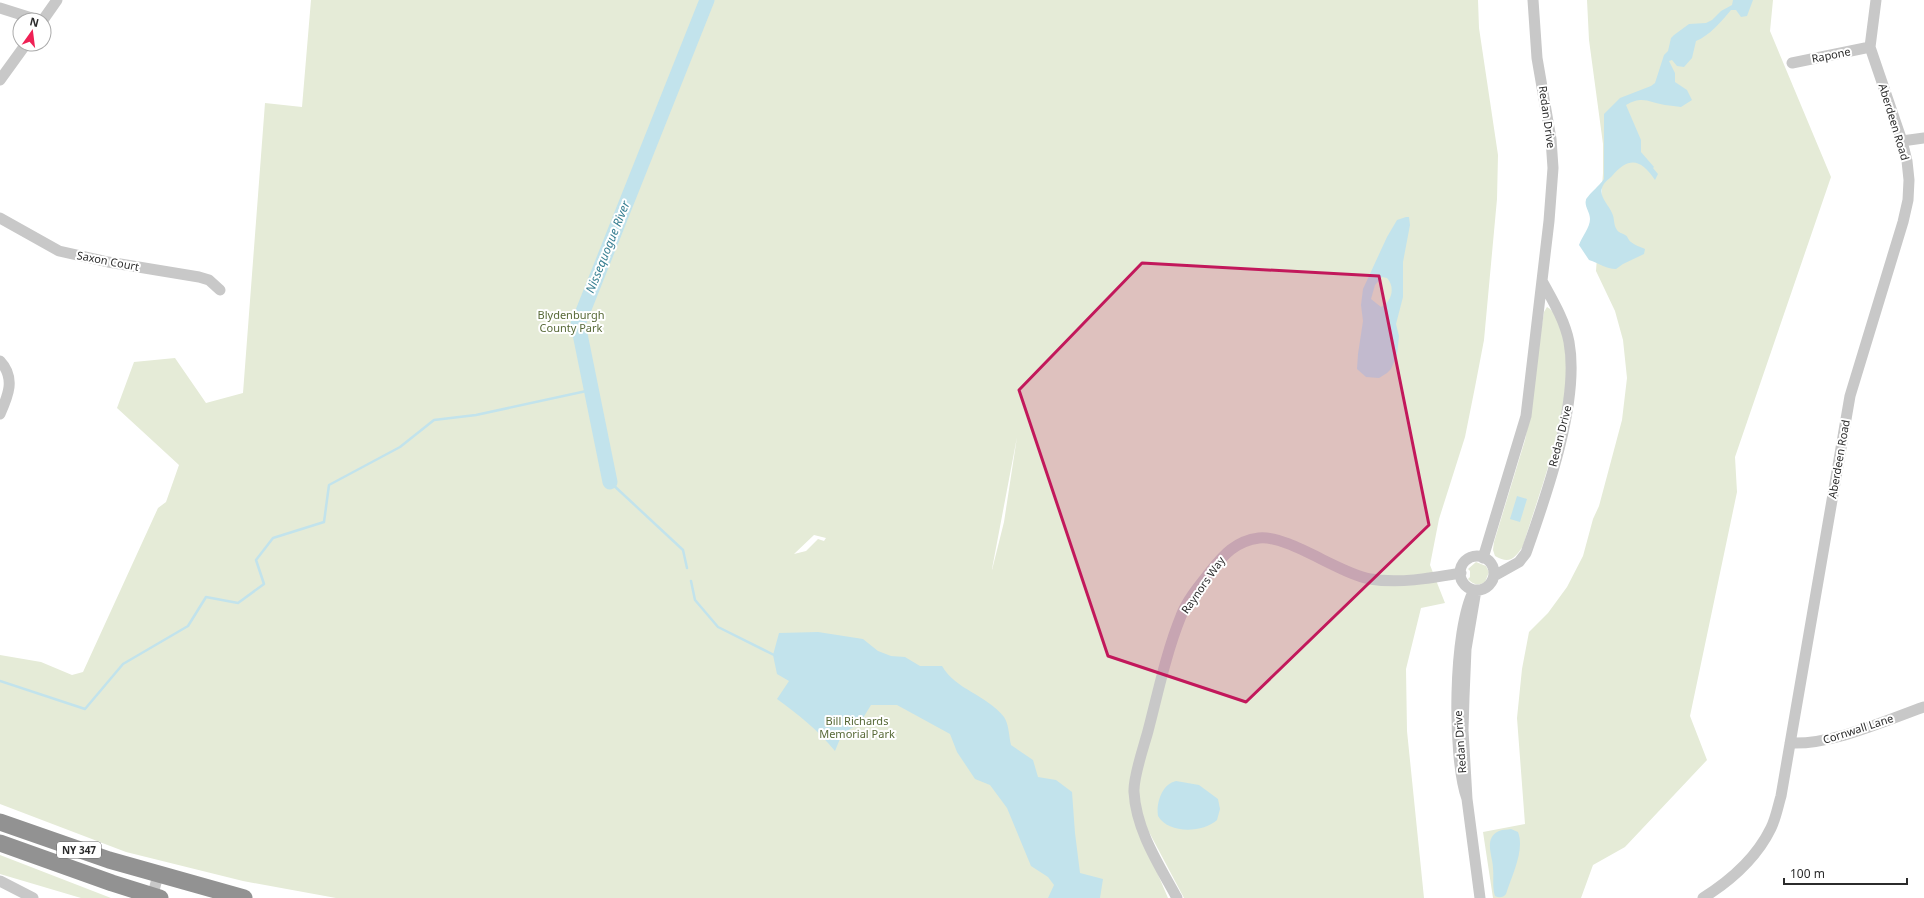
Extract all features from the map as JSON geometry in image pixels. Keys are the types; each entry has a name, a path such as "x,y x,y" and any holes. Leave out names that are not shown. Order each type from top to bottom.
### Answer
{"highway":[{"name":"NY 347","path":"0,822 109,860 244,898"},
{"name":"NY 347","path":"0,843 155,897"}],"street":[{"path":"49,12 57,0"},
{"name":"Redan Drive","path":"1483,558 1526,416 1549,221 1553,168 1548,112 1535,40 1532,0"},
{"name":"Aberdeen Road","path":"1703,898 1717,890 1743,866 1759,847 1771,827 1781,796 1850,396 1903,222 1908,200 1908,174 1902,142 1870,47 1876,0"},
{"path":"0,8 13,12"},
{"name":"Rapone","path":"1792,63 1870,47"},
{"path":"0,80 20,52"},
{"path":"1902,142 1924,138"},
{"name":"Saxon Court","path":"0,218 59,251 108,262 199,277 209,280 220,290"},
{"name":"Redan Drive","path":"1480,898 1467,799 1461,773 1460,730 1466,611 1469,600 1475,590 1481,590 1490,585 1494,576 1519,562 1526,553 1555,460 1569,401 1572,368 1569,341 1565,326 1542,281"},
{"path":"0,361 7,372 10,383 9,393 0,414"},
{"name":"Raynors Way","path":"1177,898 1140,825 1135,808 1133,789 1160,683 1181,615 1192,596 1222,556 1241,542 1268,538 1281,541 1345,570 1370,579 1413,579 1461,573"},
{"path":"1475,590 1463,583 1461,573 1464,564 1468,560 1472,558 1483,558 1490,563 1494,576"},
{"name":"Cornwall Lane","path":"1790,743 1806,744 1824,741 1924,707"},
{"path":"155,897 158,875"},
{"path":"0,881 33,898"}],"highlighted area":[{"path":"1142,263 1379,276 1429,525 1246,702 1108,656 1019,390"}],"green space":[{"name":"Blydenburgh County Park","path":"311,0 1478,0 1479,28 1498,155 1497,199 1484,340 1465,437 1439,519 1430,565 1445,603 1421,608 1406,669 1407,731 1424,898 1184,898 1131,798 1136,823 1168,898 336,898 243,881 126,852 0,804 0,655 41,662 72,675 83,672 158,508 166,502 179,465 117,408 134,362 175,358 206,403 243,393 265,103 302,107","holes":["1017,437 1004,522 992,570 992,569","814,535 826,538 824,541 818,539 806,551 794,554"]},
{"path":"1587,0 1773,0 1770,31 1831,177 1735,457 1737,492 1690,716 1707,760 1625,847 1593,865 1581,898 1493,898 1483,832 1525,824 1517,718 1522,669 1529,632 1548,613 1567,587 1583,556 1593,519 1599,506 1622,420 1627,378 1623,340 1615,311 1596,271 1603,173 1603,144 1589,40"},
{"path":"1547,307 1554,313 1557,319 1565,351 1566,378 1563,407 1548,466 1523,546 1515,557 1505,560 1495,556 1493,550 1494,542 1525,440 1531,409 1541,330 1544,312"},
{"path":"1476,562 1486,566 1489,572 1485,582 1481,584 1474,584 1468,579 1470,577 1470,571 1468,569"},
{"path":"0,855 111,898 81,898 0,874"}],"water":[{"path":"1733,0 1753,0 1747,16 1741,17 1736,10 1731,10 1710,32 1696,41 1692,58 1684,67 1677,66 1672,60 1669,61 1675,73 1675,82 1687,90 1692,100 1681,107 1659,104 1646,100 1637,100 1626,105 1641,140 1641,152 1658,174 1655,180 1640,164 1629,163 1624,165 1606,181 1601,191 1603,198 1611,210 1617,230 1626,236 1632,243 1645,249 1644,254 1616,269 1606,267 1589,260 1579,245 1590,222 1586,200 1604,179 1604,114 1620,98 1655,83 1664,55 1668,51 1671,38 1674,35 1689,24 1706,23 1712,20 1721,11 1732,5"},
{"path":"1409,217 1410,225 1403,262 1403,297 1396,324 1399,336 1397,355 1391,369 1387,373 1379,378 1366,377 1357,369 1363,321 1361,305 1363,289 1387,237 1397,220","holes":["1382,277 1387,278 1390,282 1392,290 1390,298 1381,307 1371,299 1375,285"]},
{"path":"1517,496 1527,499 1520,522 1510,519"},
{"path":"818,632 863,639 878,651 891,656 905,657 920,666 942,666 955,681 997,709 1006,720 1011,745 1033,760 1038,777 1056,780 1072,792 1080,873 1103,879 1100,898 1048,898 1054,885 1048,877 1031,866 1007,808 990,785 975,779 957,752 950,734 897,705 871,705 860,723 842,734 835,751 808,723 777,699 789,681 777,674 773,655 779,633"},
{"path":"1176,781 1199,785 1218,799 1220,809 1217,820 1203,827 1186,830 1177,829 1163,822 1158,816 1159,800 1167,786"},
{"path":"1511,829 1518,832 1520,839 1519,855 1506,894 1502,897 1498,897 1495,896 1490,843 1494,834 1500,830"}],"waterway":[{"name":"Nissequogue River","path":"610,482 578,324 707,0"},
{"path":"0,681 85,709 123,664 188,626 206,597 238,603 264,584 256,560 273,538 324,522 329,485 400,447 434,420 476,415 591,390"},
{"name":"Nissequogue River","path":"610,482 683,550 687,568"},
{"name":"Nissequogue River","path":"691,581 695,600 718,627 776,656"}],"park label":[{"name":"Bill Richards Memorial Park","path":"857,727"}]}
